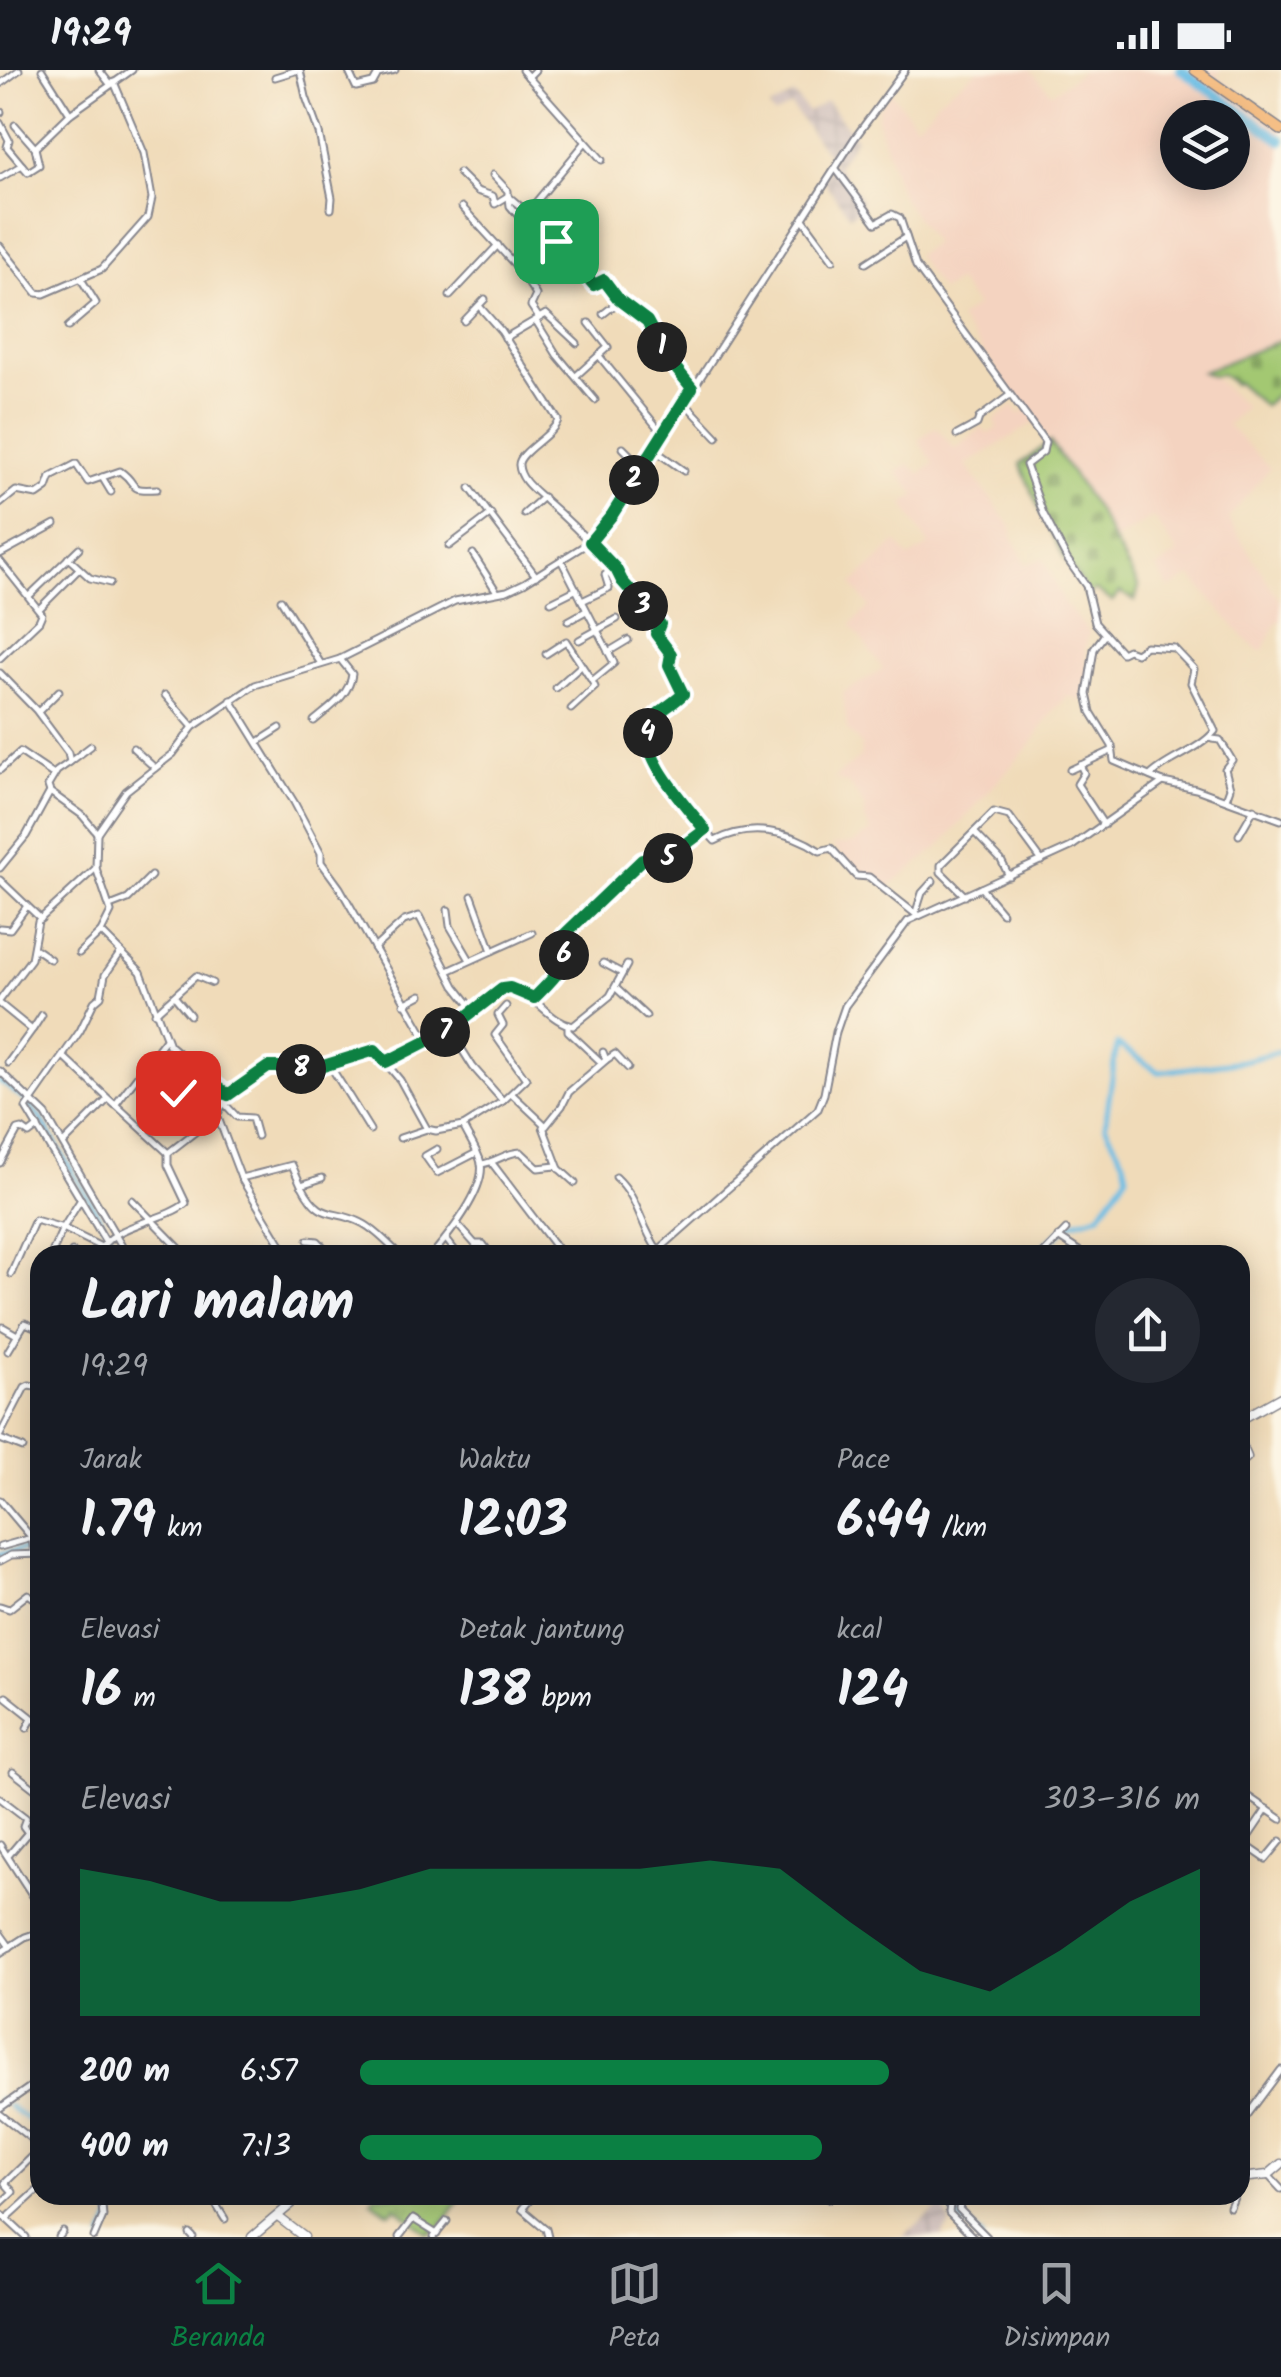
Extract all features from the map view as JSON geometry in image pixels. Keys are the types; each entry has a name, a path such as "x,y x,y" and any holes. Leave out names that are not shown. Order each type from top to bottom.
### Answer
{"main road":[{"path":"1195,70 1281,130"}],"street":[{"path":"0,84 19,70"},
{"path":"42,70 70,114"},
{"path":"0,246 40,294 102,269 146,220 152,200 144,153 112,83 99,70"},
{"path":"35,148 70,114 132,70"},
{"path":"274,77 299,70 322,145 331,209"},
{"path":"348,70 356,87 373,83 378,74 396,70"},
{"path":"522,70 602,160"},
{"path":"528,77 536,70"},
{"path":"79,953 110,920 110,906 96,868 97,833 126,790 185,741 194,727 266,680 340,659 456,602 513,588 590,542 612,515 662,433 905,70"},
{"path":"0,123 9,140 7,147 28,172 38,167 35,148 15,125"},
{"path":"518,268 539,243 521,223 522,219 584,144"},
{"path":"0,178 22,166"},
{"path":"836,169 877,224 892,214 898,215 916,266 1046,443 1043,452 1026,465 1029,480 1066,559 1086,586 1094,624 1122,652 1136,653 1146,646 1174,648 1194,669 1191,683 1215,731 1150,776"},
{"path":"459,173 476,191 492,195 495,204 508,197"},
{"path":"494,175 508,191 510,206 522,219"},
{"path":"508,197 527,212"},
{"path":"462,207 518,268 536,294 532,309 537,320 556,354 595,400"},
{"path":"803,219 833,260"},
{"path":"866,263 906,238"},
{"path":"556,241 594,285 604,280 619,300 647,321 666,356 692,388"},
{"path":"450,296 498,246"},
{"path":"68,327 96,303 81,279"},
{"path":"464,320 485,299"},
{"path":"602,314 619,300"},
{"path":"478,306 505,338 558,420 556,427 519,462 530,488 615,567 660,624 656,634 672,657 669,665 683,696 657,715 649,728 648,736 664,780 715,842 752,828 804,840 820,851 830,848 856,876 869,877 917,914"},
{"path":"505,338 546,314 577,343"},
{"path":"576,376 608,346 589,324"},
{"path":"600,357 662,433"},
{"path":"957,436 1010,395"},
{"path":"684,402 716,437"},
{"path":"623,448 642,467"},
{"path":"654,449 684,471"},
{"path":"0,504 21,490 37,495 47,488 48,480 72,464 80,466 88,482 122,472 137,490 157,489"},
{"path":"102,477 112,492"},
{"path":"470,488 536,576"},
{"path":"524,514 543,498"},
{"path":"449,546 491,514"},
{"path":"0,554 55,524"},
{"path":"28,596 78,548"},
{"path":"473,554 497,592"},
{"path":"68,558 90,578 110,584"},
{"path":"560,560 614,665 592,680"},
{"path":"0,562 42,614 0,658"},
{"path":"582,602 609,588 605,574 615,567"},
{"path":"39,609 79,569"},
{"path":"551,602 577,589"},
{"path":"282,600 321,664"},
{"path":"568,621 586,611"},
{"path":"579,640 617,619"},
{"path":"1106,634 1094,649 1087,694 1091,712 1110,742 1114,760 1163,782 1226,799 1281,820"},
{"path":"608,652 628,640"},
{"path":"546,654 566,641 595,686 571,709"},
{"path":"314,721 342,696 351,682 352,674 340,659"},
{"path":"556,688 581,666"},
{"path":"0,673 38,712 62,743 70,762"},
{"path":"38,712 59,691"},
{"path":"164,695 194,727"},
{"path":"231,700 428,1042"},
{"path":"258,742 280,728"},
{"path":"1200,747 1218,738 1231,758 1226,768 1230,786 1226,799"},
{"path":"91,746 54,775 48,786 97,833"},
{"path":"133,748 155,768"},
{"path":"1070,770 1111,751"},
{"path":"0,770 20,752 54,775"},
{"path":"1080,765 1084,773 1077,784 1104,825"},
{"path":"663,1245 818,1109 845,1006 905,924 917,914 1042,860 1104,825 1163,782"},
{"path":"0,868 26,836 50,792"},
{"path":"1239,835 1254,809"},
{"path":"965,896 940,868 995,812 1008,815 1022,829 1042,860"},
{"path":"534,998 563,969 568,945 564,935 593,904 642,860 662,862 705,830"},
{"path":"974,832 1001,860 1009,876"},
{"path":"32,1030 0,1002 32,959 33,936 40,919 96,868"},
{"path":"110,906 128,899 151,876"},
{"path":"0,880 40,919"},
{"path":"917,914 922,894 933,881"},
{"path":"981,888 1002,913"},
{"path":"472,896 492,951"},
{"path":"0,928 10,928 26,906"},
{"path":"448,910 450,926 470,960"},
{"path":"374,948 404,921 419,916 474,1010"},
{"path":"101,932 141,972 166,1040 228,1095"},
{"path":"448,970 532,933"},
{"path":"34,948 50,959"},
{"path":"30,1103 101,996 105,974 121,952"},
{"path":"602,963 622,973"},
{"path":"568,1026 576,1025 616,988 626,964"},
{"path":"155,1013 198,975 212,983"},
{"path":"386,1062 449,1030 490,996 506,988 534,998 604,1062"},
{"path":"616,988 646,1016"},
{"path":"404,1004 421,996"},
{"path":"174,997 190,1015"},
{"path":"400,1138 428,1129 462,1126 503,1101 526,1079 495,1035 503,1025 498,1014 506,1006"},
{"path":"8,1062 42,1015"},
{"path":"449,1030 473,1067 503,1101"},
{"path":"116,1105 166,1040"},
{"path":"168,1153 217,1115 228,1095 268,1067 311,1068 375,1050 406,1088 428,1129"},
{"path":"603,1052 604,1062"},
{"path":"543,1127 559,1112 569,1092 615,1054 628,1068"},
{"path":"64,1057 106,1100 168,1153 168,1165 187,1202 141,1222 107,1244"},
{"path":"329,1064 370,1130"},
{"path":"146,1132 173,1093 178,1093 196,1069"},
{"path":"0,1071 62,1144 107,1244"},
{"path":"512,1094 543,1127 559,1168 575,1183"},
{"path":"62,1144 106,1100"},
{"path":"223,1102 236,1116 252,1118 257,1136"},
{"path":"30,1103 38,1127 107,1244"},
{"path":"217,1115 240,1178 282,1245"},
{"path":"441,1245 458,1226 481,1164 462,1126"},
{"path":"0,1163 18,1130 28,1134 38,1127"},
{"path":"437,1149 425,1156 437,1174 476,1153"},
{"path":"481,1164 492,1163 510,1152 521,1152 538,1168 559,1168"},
{"path":"492,1163 554,1245"},
{"path":"240,1178 292,1166 318,1209 358,1221 388,1245"},
{"path":"616,1177 630,1192 652,1245"},
{"path":"302,1186 322,1178"},
{"path":"55,1245 80,1198"},
{"path":"132,1200 176,1245"},
{"path":"11,1274 35,1220 107,1244"},
{"path":"458,1226 476,1244 484,1245"},
{"path":"1051,1245 1066,1230"},
{"path":"1058,1237 1070,1245"},
{"path":"446,1239 451,1245"},
{"path":"308,1240 322,1245"},
{"path":"8,1351 24,1323 30,1325"},
{"path":"2,1327 17,1334"},
{"path":"24,1448 0,1437 25,1387 30,1387"},
{"path":"1250,1415 1280,1400"},
{"path":"0,1500 30,1538"},
{"path":"0,1547 30,1546"},
{"path":"0,1561 30,1548"},
{"path":"0,1606 9,1608 30,1595"},
{"path":"6,1697 30,1716"},
{"path":"26,1728 30,1721"},
{"path":"13,1772 30,1785"},
{"path":"0,1798 26,1818 23,1827 29,1834 8,1856"},
{"path":"1250,1799 1281,1819"},
{"path":"1250,1831 1266,1809"},
{"path":"1250,1847 1267,1859 1281,1841"},
{"path":"0,1845 30,1891"},
{"path":"0,1933 10,1946"},
{"path":"0,1953 30,1937"},
{"path":"1250,2112 1280,2075"},
{"path":"30,2088 0,2111 30,2139"},
{"path":"0,2204 13,2192 5,2183 30,2158"},
{"path":"1250,2178 1268,2175 1281,2164"},
{"path":"1268,2175 1281,2188"},
{"path":"6,2219 30,2197"},
{"path":"94,2237 102,2216 101,2205"},
{"path":"217,2205 225,2218"},
{"path":"252,2237 291,2205"},
{"path":"525,2205 522,2209 546,2229 548,2237"},
{"path":"950,2205 949,2213 974,2237"},
{"path":"959,2205 987,2237"},
{"path":"0,2212 26,2237"},
{"path":"278,2217 301,2236"},
{"path":"399,2237 413,2219 436,2236 447,2222"}],"shaded area":[{"path":"978,70 1030,70 1052,93 1083,70 1222,70 1216,76 1250,100 1160,100 1160,190 1250,190 1250,100 1281,122 1281,317 1276,321 1281,326 1281,340 1203,371 1245,407 1227,425 1270,468 1228,519 1281,602 1281,621 1275,625 1263,652 1248,642 1191,576 1169,589 1157,568 1178,553 1153,517 1112,542 1095,507 1035,422 966,465 1012,528 1026,564 1043,558 1064,603 1089,632 1085,649 1088,671 1081,702 1069,696 1054,710 1031,744 938,848 886,888 876,878 858,875 832,845 854,843 871,832 864,806 850,785 834,779 861,756 861,745 847,730 843,693 883,669 851,625 869,607 852,584 897,542 909,558 929,546 904,504 916,495 897,472 908,464 921,474 934,463 918,440 936,427 955,449 982,428 987,434 998,428 994,420 1013,406 1020,414 1026,410 959,319 976,306 957,281 941,291 916,255 934,243 901,196 878,122 878,109 891,92 916,124 936,101"},
{"path":"794,95 808,112 827,101 856,138 837,166 860,197 862,207 850,216 822,179 833,162 791,106 774,115 769,108"},
{"path":"942,2206 951,2224 941,2237 901,2237"}],"green space":[{"path":"1281,340 1281,390 1264,406 1237,382 1234,384 1221,374 1202,372"},
{"path":"1050,442 1095,507 1139,587 1135,601 1120,592 1112,601 1095,590 1086,596 1084,586 1064,558 1020,464"},
{"path":"378,2205 456,2205 440,2228 429,2234 396,2208 389,2213"}],"waterway":[{"path":"1181,70 1281,140"},
{"path":"1046,1245 1071,1223 1099,1215 1127,1175 1105,1125 1117,1044 1159,1072 1243,1061 1281,1051"},
{"path":"0,1081 40,1118 115,1245"},
{"path":"0,1554 30,1547"},
{"path":"9,2106 30,2121"},
{"path":"104,2237 112,2219 111,2205"},
{"path":"953,2205 954,2214 982,2237"}],"route":[{"path":"178,1093 196,1069 228,1095 268,1067 320,1067 375,1050 386,1062 449,1030 502,989 510,988 534,998 563,969 568,945 564,935 600,897 642,860 662,862 705,830 664,780 648,736 657,715 683,694 669,665 671,654 656,634 660,624 590,542 612,515 692,388 678,374 647,321 619,300 604,280 594,285 556,241"}]}
